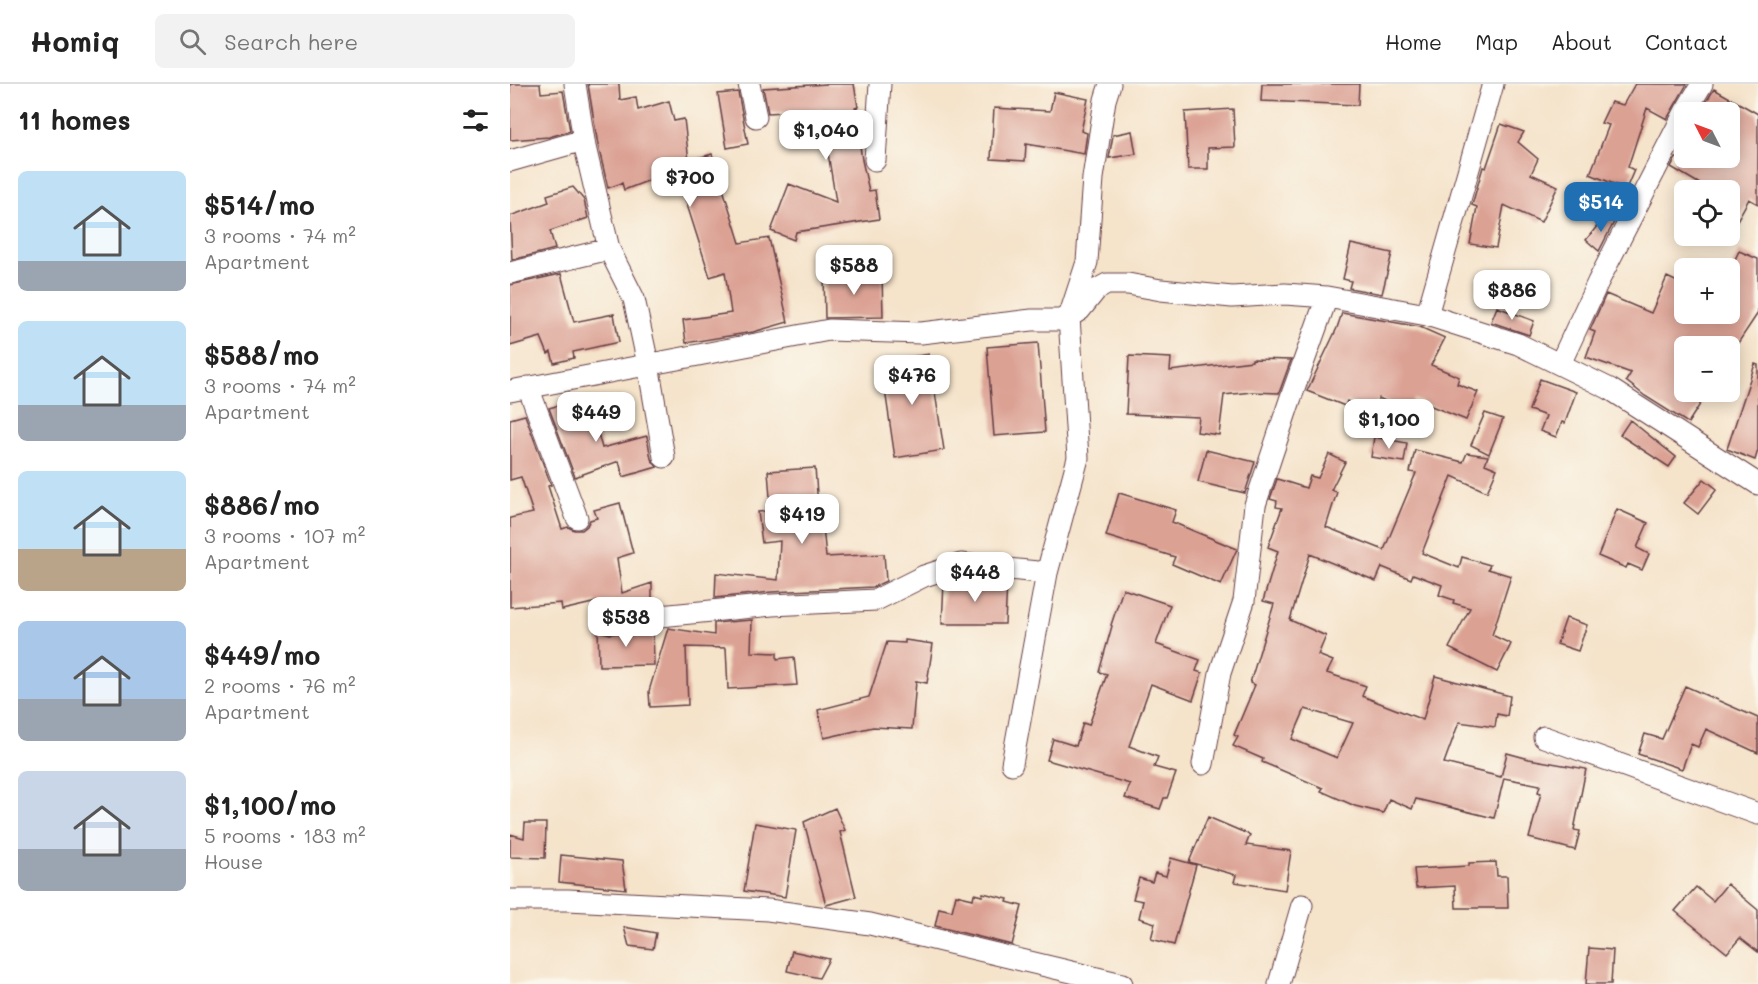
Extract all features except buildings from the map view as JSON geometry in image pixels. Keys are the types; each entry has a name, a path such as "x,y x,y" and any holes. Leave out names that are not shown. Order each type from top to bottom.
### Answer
{"street":[{"path":"575,84 584,140 609,249 634,299 664,457"},
{"path":"749,84 756,117"},
{"path":"875,160 880,84"},
{"path":"1012,764 1047,573 1078,458 1069,317 1087,262 1093,178 1105,100 1110,84"},
{"path":"1427,315 1493,84"},
{"path":"1691,102 1702,84"},
{"path":"1560,364 1598,282 1674,134"},
{"path":"510,161 584,140"},
{"path":"510,273 609,249"},
{"path":"577,518 519,389 829,330 921,333 1032,320 1059,320 1080,310 1096,290 1107,284 1128,284 1161,290 1232,297 1286,294 1327,297 1427,315 1518,344 1610,389 1758,484"},
{"path":"1203,764 1220,673 1244,601 1255,505 1327,297"},
{"path":"609,621 772,605 876,600 924,576 961,564 1047,573"},
{"path":"1544,737 1758,814"},
{"path":"510,900 568,900 768,910 870,924 1122,984"},
{"path":"1279,984 1302,905"}]}
